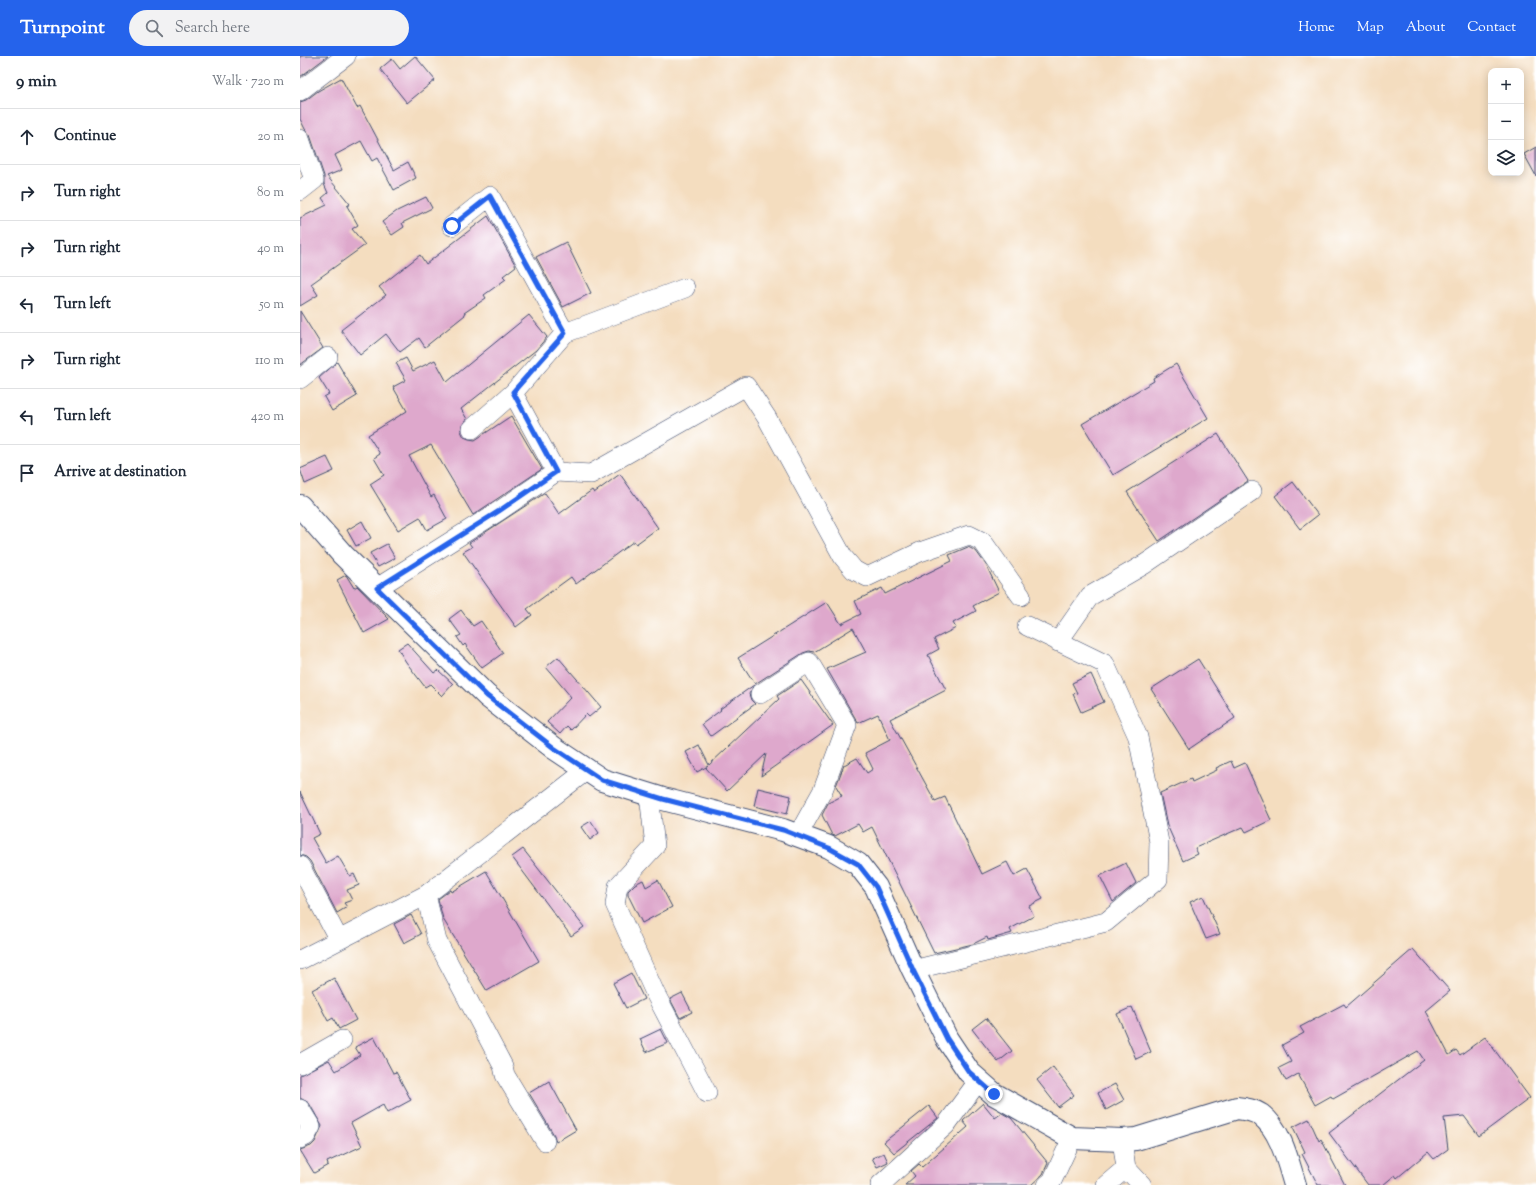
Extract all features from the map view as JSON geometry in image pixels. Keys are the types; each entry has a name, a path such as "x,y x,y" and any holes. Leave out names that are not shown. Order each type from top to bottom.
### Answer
{"main road":[{"path":"300,506 343,555 487,696 554,748 602,780 783,830 829,848 858,864 876,887 913,970 947,1039 969,1072 994,1094 1072,1138 1122,1140 1136,1139 1237,1108 1248,1109 1260,1114 1276,1133 1295,1185"}],"street":[{"path":"300,91 346,56"},
{"path":"300,139 314,180 300,191"},
{"path":"452,226 490,196 565,333"},
{"path":"472,429 513,392 565,333 685,288"},
{"path":"300,379 328,357"},
{"path":"377,588 499,511 556,472 591,474 746,386 767,418 843,557 854,570 867,577 920,552 969,535 983,542 1021,596"},
{"path":"513,392 556,472"},
{"path":"1058,642 1090,596 1145,564 1252,491"},
{"path":"913,970 1106,922 1158,879 1159,842 1138,737 1105,664 1027,626"},
{"path":"760,694 809,662 847,725 823,790 798,835"},
{"path":"300,960 426,895 587,770"},
{"path":"649,794 655,846 642,863 618,886 615,904 655,993 707,1093"},
{"path":"300,866 339,940"},
{"path":"426,895 437,940 503,1066 505,1075 545,1141"},
{"path":"300,1064 342,1040"},
{"path":"880,1185 946,1125 979,1080"},
{"path":"300,1109 311,1127 306,1136 300,1139"},
{"path":"1047,1185 1052,1181 1072,1138"},
{"path":"1122,1140 1126,1168 1142,1185"},
{"path":"1106,1185 1126,1168"}],"building":[{"path":"300,56 328,56 300,77"},
{"path":"415,56 435,80 407,103 380,69 392,59 400,69"},
{"path":"341,78 357,108 360,106 394,170 408,162 416,178 394,190 377,158 372,161 361,141 335,155 342,170 327,176 350,204 347,206 358,225 352,229 365,245 311,284 318,295 300,306 300,218 327,205 322,198 328,193 324,184 324,176 310,135 300,119 300,102 306,100 318,91"},
{"path":"1536,147 1536,176 1524,154"},
{"path":"426,197 432,208 402,223 404,227 392,235 382,222 397,211"},
{"path":"488,216 516,266 503,276 506,279 484,295 486,298 464,313 465,315 425,347 419,338 400,352 386,334 360,355 341,330 386,295 379,287 420,255 426,264"},
{"path":"566,242 591,293 563,307 536,257"},
{"path":"300,311 323,348 300,365"},
{"path":"529,315 547,337 536,350 461,409 467,419 462,425 461,431 464,437 475,440 511,416 542,469 473,515 431,445 409,456 431,497 434,495 447,519 427,530 420,517 398,530 370,484 384,475 374,458 380,454 368,435 407,411 393,387 406,380 396,363 406,358 413,371 435,360 447,382"},
{"path":"337,362 357,396 332,411 324,397 329,394 319,378"},
{"path":"1176,364 1208,418 1113,475 1082,424 1154,381 1153,378"},
{"path":"1218,434 1248,481 1159,541 1127,492"},
{"path":"327,457 334,471 305,484 300,469"},
{"path":"620,474 658,528 636,544 634,541 576,584 571,577 527,609 532,615 516,627 463,552 472,547 469,543 545,493 559,514 592,490 594,493"},
{"path":"1293,482 1318,515 1300,529 1275,496"},
{"path":"362,521 371,538 356,546 347,530"},
{"path":"387,544 395,558 378,567 370,553"},
{"path":"968,547 976,551 986,565 999,592 973,606 976,611 953,623 956,628 934,639 939,649 928,655 946,690 890,719 935,801 945,797 982,874 1007,862 1014,876 1027,869 1043,899 1029,906 1034,916 1010,929 1012,933 988,940 987,937 973,944 934,953 872,827 863,832 858,824 835,836 832,835 822,815 828,803 842,796 836,786 844,765 857,758 867,773 873,769 865,753 890,740 878,714 858,723 827,669 866,652 853,628 814,652 809,651 803,653 755,684 738,658 827,602 841,624 861,614 855,601 882,588 885,594 952,561 949,555"},
{"path":"346,575 354,588 357,586 389,619 364,633 337,580"},
{"path":"461,610 473,626 481,621 503,653 482,668 465,644 463,646 457,637 461,635 449,619"},
{"path":"407,643 434,673 438,670 453,684 442,696 430,684 425,687 406,662 398,649"},
{"path":"558,657 601,707 589,717 586,714 571,730 567,726 560,734 547,722 571,697 546,667"},
{"path":"1198,659 1235,718 1189,749 1151,689"},
{"path":"1091,674 1104,702 1081,712 1073,694 1077,693 1072,683"},
{"path":"801,680 833,725 761,776 766,754 727,791 706,768 708,766 697,772 686,752 699,745 709,765 779,699 777,696"},
{"path":"754,685 749,694 751,700 755,704 711,736 702,724 721,710 720,709"},
{"path":"1231,761 1234,768 1245,763 1271,820 1246,832 1243,827 1195,848 1198,854 1183,861 1167,825 1160,793 1191,779 1192,782 1217,770 1216,768"},
{"path":"758,788 791,796 787,814 754,806"},
{"path":"300,792 320,834 312,838 326,863 338,856 350,876 354,874 359,885 347,890 352,900 344,903 347,907 337,913 310,861 306,857 300,855"},
{"path":"591,821 599,833 590,840 581,827"},
{"path":"523,849 584,927 571,936 512,857"},
{"path":"1126,863 1136,883 1113,902 1100,876"},
{"path":"486,871 539,961 487,991 443,919 438,899 450,890 451,892"},
{"path":"643,880 646,887 658,880 672,907 642,923 628,895 628,891 635,884"},
{"path":"1203,896 1220,934 1206,939 1190,902"},
{"path":"411,915 421,934 404,943 394,924"},
{"path":"1413,949 1450,991 1426,1011 1449,1055 1456,1050 1460,1055 1485,1037 1530,1098 1479,1136 1464,1116 1444,1118 1448,1149 1434,1159 1428,1152 1397,1178 1395,1175 1383,1185 1368,1185 1329,1133 1424,1060 1418,1051 1333,1099 1331,1096 1315,1105 1298,1074 1286,1081 1279,1068 1291,1062 1282,1045 1304,1033 1300,1027 1344,1004 1346,1007"},
{"path":"631,973 644,999 626,1008 613,983"},
{"path":"334,978 356,1020 339,1029 333,1018 328,1021 312,990"},
{"path":"682,993 692,1012 680,1018 670,999"},
{"path":"1132,1007 1151,1052 1136,1059 1117,1014"},
{"path":"986,1018 1012,1051 998,1062 972,1029"},
{"path":"661,1029 668,1043 646,1052 640,1039"},
{"path":"374,1037 393,1073 396,1072 411,1100 387,1113 383,1105 351,1123 362,1146 327,1162 328,1165 314,1173 300,1150 311,1146 315,1142 322,1126 309,1103 300,1098 300,1075 329,1060 336,1071 360,1055 355,1047"},
{"path":"1053,1067 1074,1095 1058,1107 1037,1080"},
{"path":"549,1081 576,1130 556,1142 554,1135 529,1093"},
{"path":"1115,1084 1124,1100 1106,1110 1098,1093"},
{"path":"983,1103 995,1118 1002,1113 1011,1118 1048,1163 1043,1174 1031,1185 905,1185 915,1176 911,1171 919,1164 922,1167 968,1127 963,1121"},
{"path":"929,1106 938,1118 894,1153 884,1142"},
{"path":"1309,1119 1319,1141 1321,1139 1345,1185 1318,1185 1302,1154 1305,1152 1293,1127"},
{"path":"884,1153 888,1162 877,1167 872,1158"}],"route":[{"path":"452,226 490,196 565,333 513,392 556,472 499,511 377,588 487,696 554,748 602,780 663,799 783,830 829,848 858,864 876,887 913,970 947,1039 969,1072 994,1094"}]}
